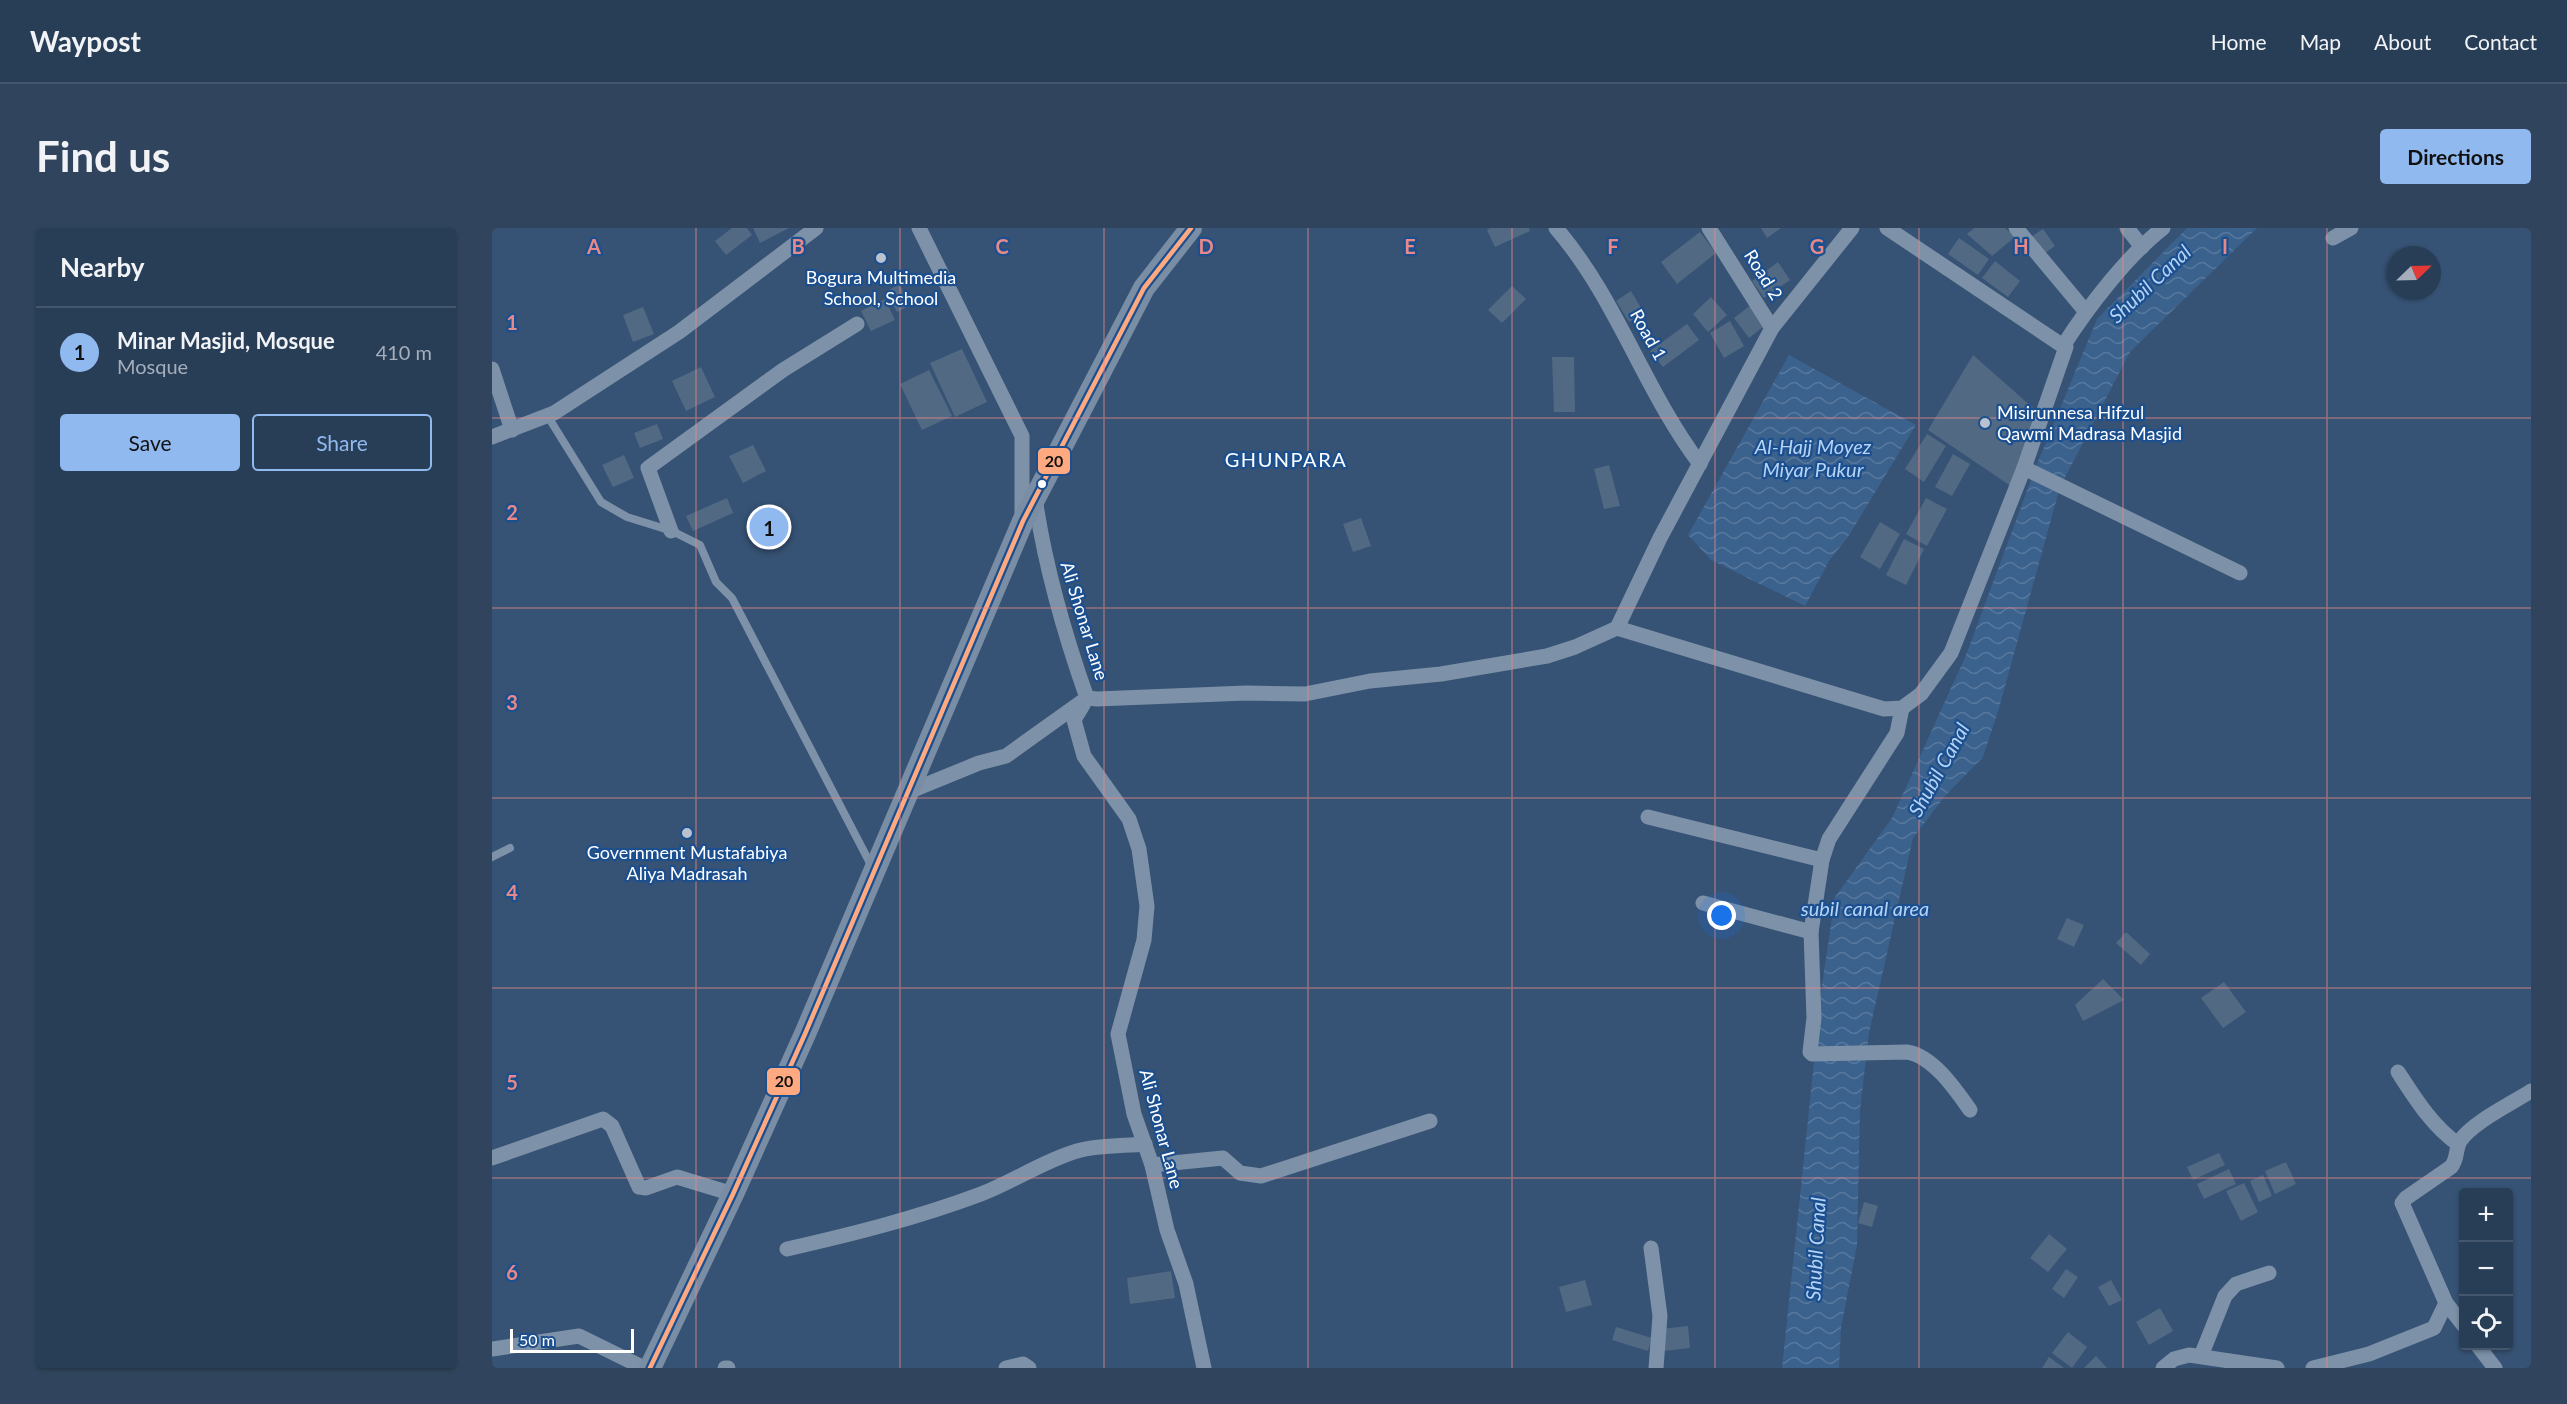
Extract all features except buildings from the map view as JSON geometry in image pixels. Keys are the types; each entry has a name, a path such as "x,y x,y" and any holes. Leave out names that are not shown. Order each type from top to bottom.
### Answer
{"main road":[{"path":"650,1368 733,1194 805,1034 1023,521 1144,288 1191,228"}],"street":[{"path":"492,437 547,415 679,332 816,228"},
{"path":"919,228 1022,436 1023,521"},
{"name":"Road 1","path":"1556,228 1575,250 1604,296 1680,437 1700,464"},
{"name":"Road 2","path":"1714,230 1772,328 1852,228"},
{"path":"2016,228 2086,312"},
{"path":"2127,228 2142,247"},
{"path":"2063,346 2086,312 2142,247 2163,228"},
{"path":"2333,238 2351,228"},
{"path":"1617,627 1884,709 1902,708 1921,694 1951,653 2024,468 2066,347 1889,229"},
{"path":"670,531 648,468 783,370 857,324"},
{"path":"908,792 979,763 1006,756 1087,698 1246,693 1305,694 1370,681 1441,674 1547,656 1575,648 1617,627 1660,538 1772,328"},
{"path":"492,369 512,430"},
{"path":"2024,468 2240,573"},
{"name":"Ali Shonar Lane","path":"1035,496 1043,552 1087,698 1074,720 1084,756 1129,819 1139,849 1147,906 1144,940 1118,1034 1134,1114 1152,1165 1167,1230 1186,1284 1204,1368"},
{"path":"1902,708 1897,732 1829,839 1822,860 1811,932 1814,1018 1810,1053 1907,1052 1918,1054 1951,1083 1970,1110"},
{"path":"1648,817 1822,860"},
{"path":"1703,903 1811,932"},
{"path":"2398,1072 2444,1134 2458,1144"},
{"path":"2459,1321 2446,1303 2402,1203 2451,1167 2456,1161 2458,1144 2468,1132 2531,1091"},
{"path":"492,1158 603,1119 612,1126 639,1186 646,1188 677,1177 733,1194"},
{"path":"1152,1165 1223,1158 1240,1173 1261,1176 1430,1121"},
{"path":"787,1249 913,1218 1014,1181 1051,1160 1078,1151 1145,1144"},
{"path":"1651,1248 1660,1316 1656,1368"},
{"path":"2195,1360 2225,1296 2236,1284 2269,1273"},
{"path":"2313,1368 2369,1354 2434,1328 2446,1303"},
{"path":"492,1349 579,1336 644,1368"},
{"path":"2481,1350 2495,1368"},
{"path":"2163,1368 2174,1359 2277,1368"},
{"path":"1006,1368 1023,1364 1029,1368"}],"lane":[{"path":"547,415 601,502 627,518 670,531 700,545 717,582 732,598 874,870"},
{"path":"492,857 510,848"}],"water":[{"name":"subil canal area","path":"2187,228 2257,228 2130,352 2060,487 1999,708 1983,757 1945,796 1913,838 1869,1033 1860,1110 1857,1245 1841,1328 1839,1368 1782,1368 1822,985 1835,897 1892,818 1966,655 2037,464 2097,319"},
{"name":"Al-Hajj Moyez Miyar Pukur","path":"1789,355 1916,425 1848,537 1829,561 1805,606 1711,560 1688,535"}],"transit line":[{"name":"20","path":"650,1368 733,1194 805,1034 1023,521 1144,288 1191,228"}],"place":[{"name":"Bogura Multimedia School, School","path":"881,258"},
{"name":"Misirunnesa Hifzul Qawmi Madrasa Masjid","path":"1985,423"},
{"name":"Minar Masjid, Mosque","path":"769,527"},
{"name":"Government Mustafabiya Aliya Madrasah","path":"687,833"}],"district":[{"name":"GHUNPARA","path":"1286,460"}],"water label":[{"name":"Shubil Canal","path":"2150,284"},
{"name":"Shubil Canal","path":"1939,770"},
{"name":"Shubil Canal","path":"1816,1249"}]}
